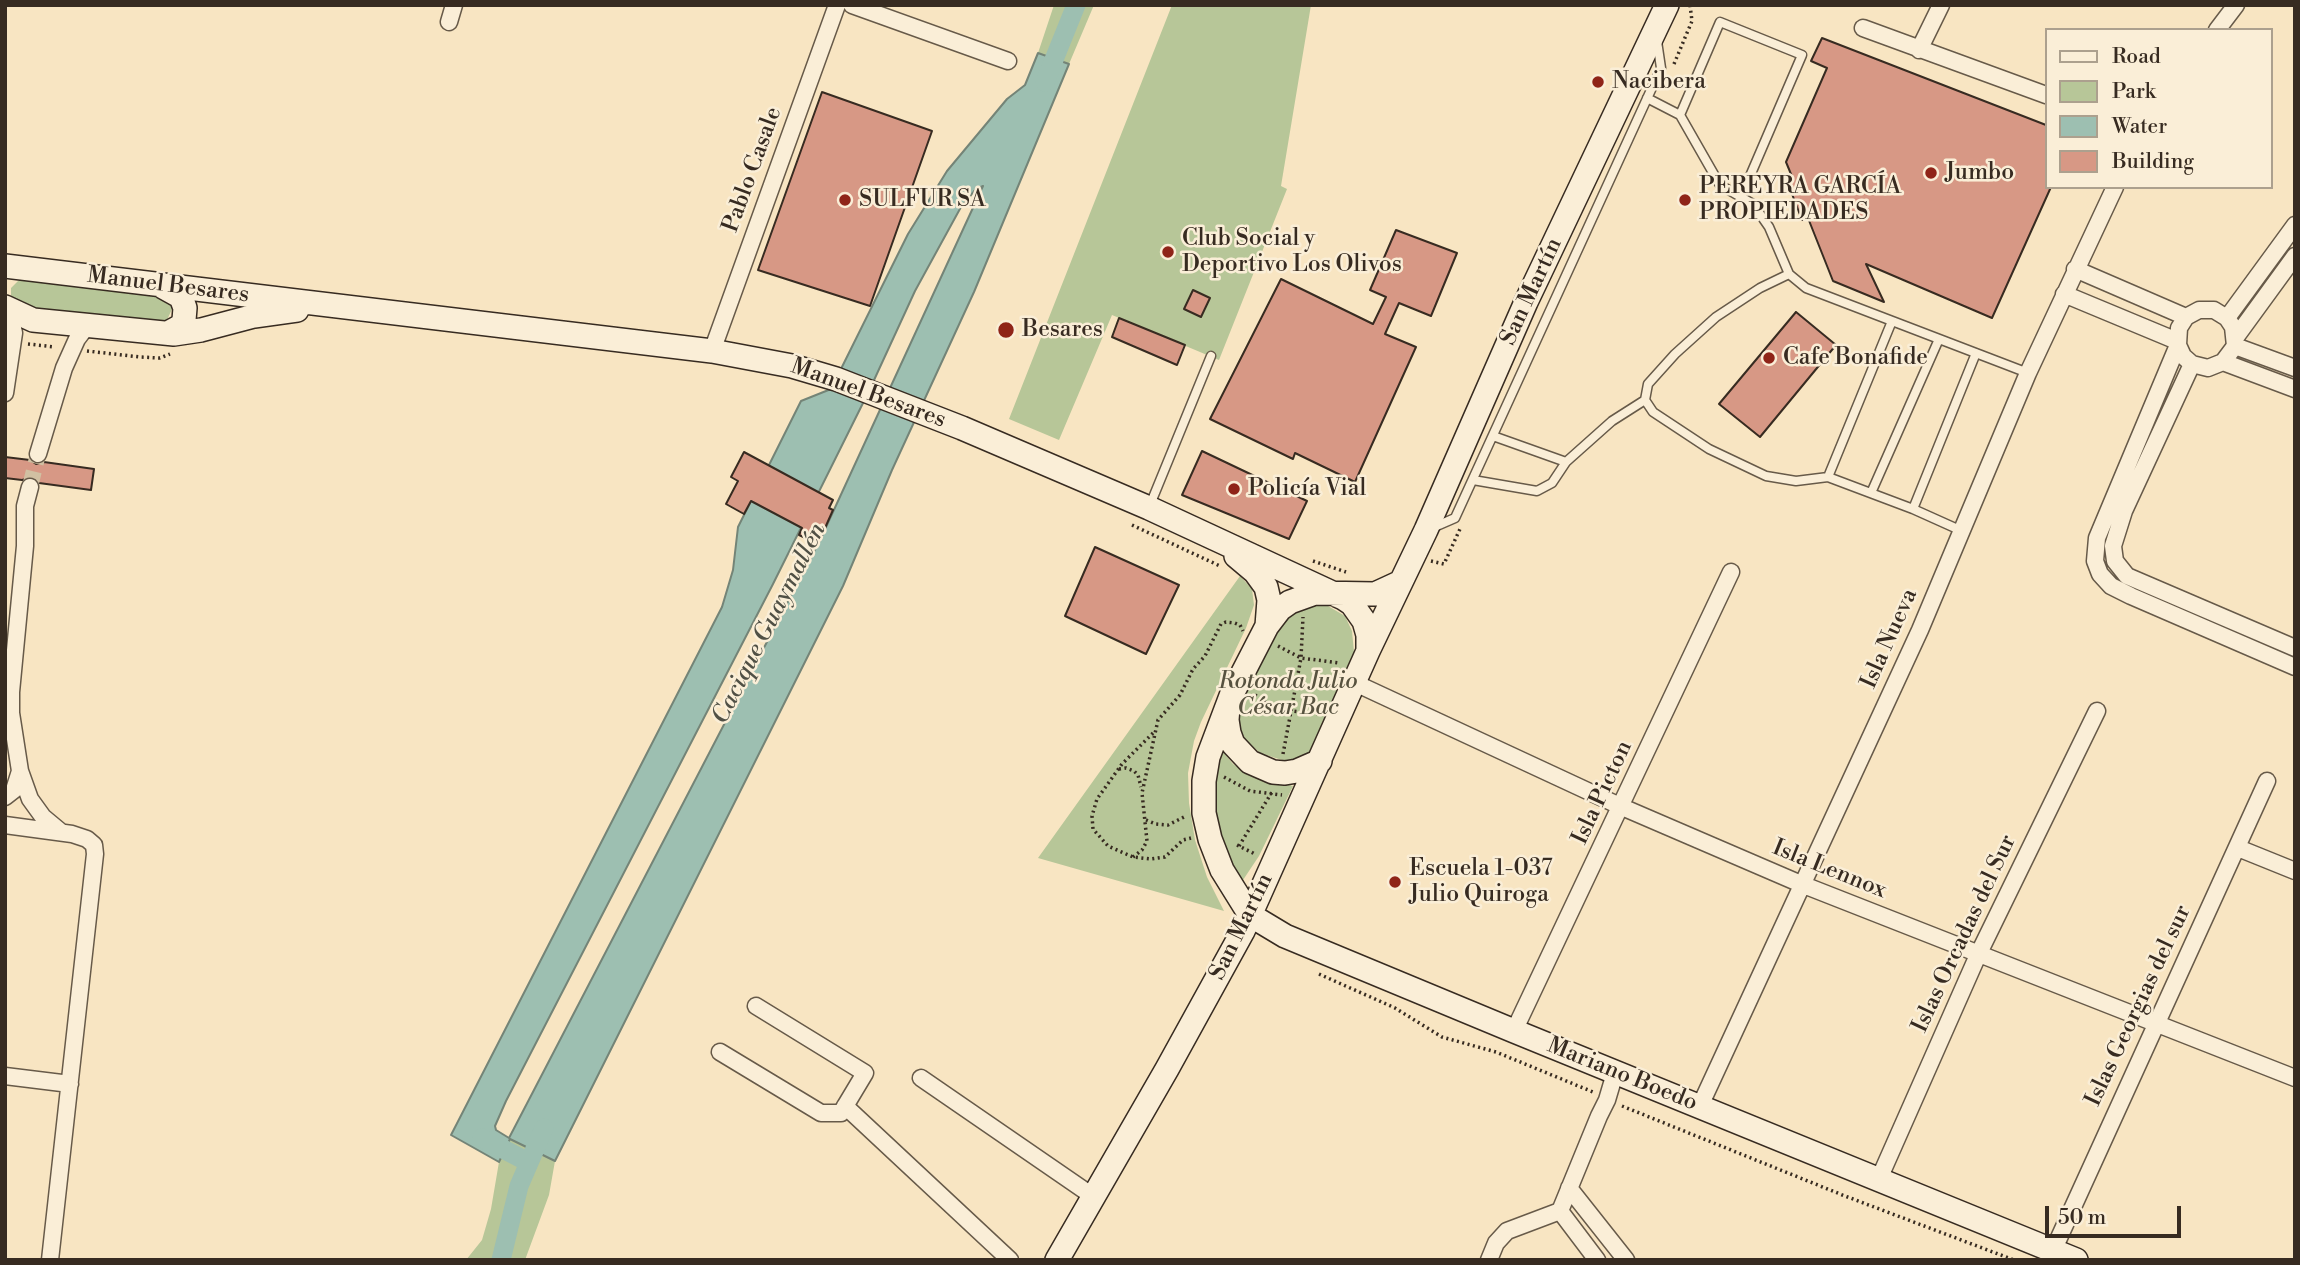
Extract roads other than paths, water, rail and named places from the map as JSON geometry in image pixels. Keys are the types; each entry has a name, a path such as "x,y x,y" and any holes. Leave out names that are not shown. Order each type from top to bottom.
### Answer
{"main road":[{"name":"San Martín","path":"1057,1260 1193,1023 1250,915 1426,530 1526,302 1667,5"},
{"name":"Manuel Besares","path":"9,271 159,285 712,351 792,366 836,379 919,411 1149,508 1331,592"},
{"path":"159,285 181,297 185,308 184,320 169,343"},
{"name":"Manuel Besares","path":"7,306 33,320 88,326 169,343 201,330 254,316 331,306"},
{"path":"1214,539 1255,572 1263,581 1268,595 1206,766 1204,805 1198,839 1222,870 1250,915"},
{"path":"1254,630 1290,601 1307,594 1375,594 1401,582"},
{"path":"1331,592 1352,604 1362,617 1368,635 1362,667"},
{"path":"1234,690 1227,720 1233,744 1250,762 1279,773 1297,771 1320,761"},
{"name":"Mariano Boedo","path":"1250,915 1285,936 1997,1227 2049,1255 2076,1260"}],"street":[{"path":"449,22 454,5"},
{"name":"Pablo Casale","path":"712,351 837,5"},
{"path":"852,5 1008,61"},
{"path":"1919,50 1941,5"},
{"path":"2219,28 2236,5"},
{"path":"1863,28 2044,94"},
{"name":"Isla Nueva","path":"1700,1106 1920,630 2028,373 2114,189"},
{"path":"2227,318 2295,225"},
{"path":"2064,294 2177,343 2183,356 2192,364 2208,368 2223,362 2295,256"},
{"path":"2075,269 2186,317"},
{"path":"5,393 14,333 7,306"},
{"path":"2235,342 2233,327 2227,318 2214,310 2199,310 2186,317 2179,328 2177,343 2096,538 2095,561 2100,574 2111,586 2295,667"},
{"path":"38,454 50,410 73,349 88,326"},
{"path":"2235,342 2295,368"},
{"path":"2223,362 2295,388"},
{"path":"2192,364 2124,510 2113,546 2115,561 2127,576 2295,648"},
{"path":"30,486 25,506 25,546 8,713 20,771 30,799 43,817 61,832"},
{"name":"Isla Picton","path":"1514,1031 1731,572"},
{"name":"Isla Lennox","path":"1362,667 1622,807 1978,956 2295,1078"},
{"name":"Islas Orcadas del Sur","path":"1879,1179 1978,956 2097,711"},
{"path":"5,797 14,790 20,771"},
{"name":"Islas Georgias del sur","path":"2049,1255 2267,781"},
{"path":"5,825 61,832 87,839 94,845 95,854 50,1260"},
{"path":"2238,848 2295,871"},
{"path":"720,1052 821,1113 841,1113 865,1073 756,1006"},
{"path":"1489,1260 1496,1243 1507,1231 1560,1211 1607,1100 1615,1073"},
{"path":"5,1076 70,1084"},
{"path":"921,1078 1094,1197"},
{"path":"845,1106 1010,1260"},
{"path":"1569,1188 1626,1260"},
{"path":"1560,1211 1597,1260"}],"lane":[{"path":"1680,115 1720,22 1802,55 1741,197"},
{"path":"1426,530 1455,518 1473,480 1661,68 1655,30"},
{"path":"1647,98 1680,115 1720,185 1753,204 1769,227 1790,274 1805,288 2028,373"},
{"path":"1790,274 1760,288 1716,317 1675,354 1648,384 1645,400 1653,412 1709,449 1766,476 1796,481 1828,477 1962,531"},
{"path":"1828,477 1892,321"},
{"path":"1871,493 1939,339"},
{"path":"1913,509 1976,353"},
{"path":"1149,508 1211,356"},
{"path":"1473,480 1536,491 1552,483 1566,461 1612,421 1645,400"},
{"path":"1493,436 1566,461"}],"water":[{"path":"1038,53 1069,64 974,292 892,470 843,586 555,1161 510,1139 499,1162 451,1135 722,607 733,570 738,527 801,401 831,389 908,234 947,171 1007,99 1025,85","holes":["983,186 821,538 509,1138 496,1130 495,1126 506,1101 773,584 869,391 915,291 961,207 976,189"]}],"waterway":[{"name":"Cacique Guaymallén","path":"1045,82 1076,5"},
{"name":"Cacique Guaymallén","path":"501,1260 519,1186 544,1128"},
{"path":"482,1138 528,1162"}],"tunnel":[{"path":"30,487 38,454"}],"place":[{"name":"Nacibera","path":"1598,82"},
{"name":"Jumbo","path":"1931,173"},
{"name":"SULFUR SA","path":"845,200"},
{"name":"PEREYRA GARCÍA PROPIEDADES","path":"1685,200"},
{"name":"Club Social y Deportivo Los Olivos","path":"1168,252"},
{"name":"Besares","path":"1006,330"},
{"name":"Cafe Bonafide","path":"1769,358"},
{"name":"Policía Vial","path":"1234,489"},
{"name":"Escuela 1-037 Julio Quiroga","path":"1395,882"}],"park label":[{"name":"Rotonda Julio César Bac","path":"1288,695"}]}
